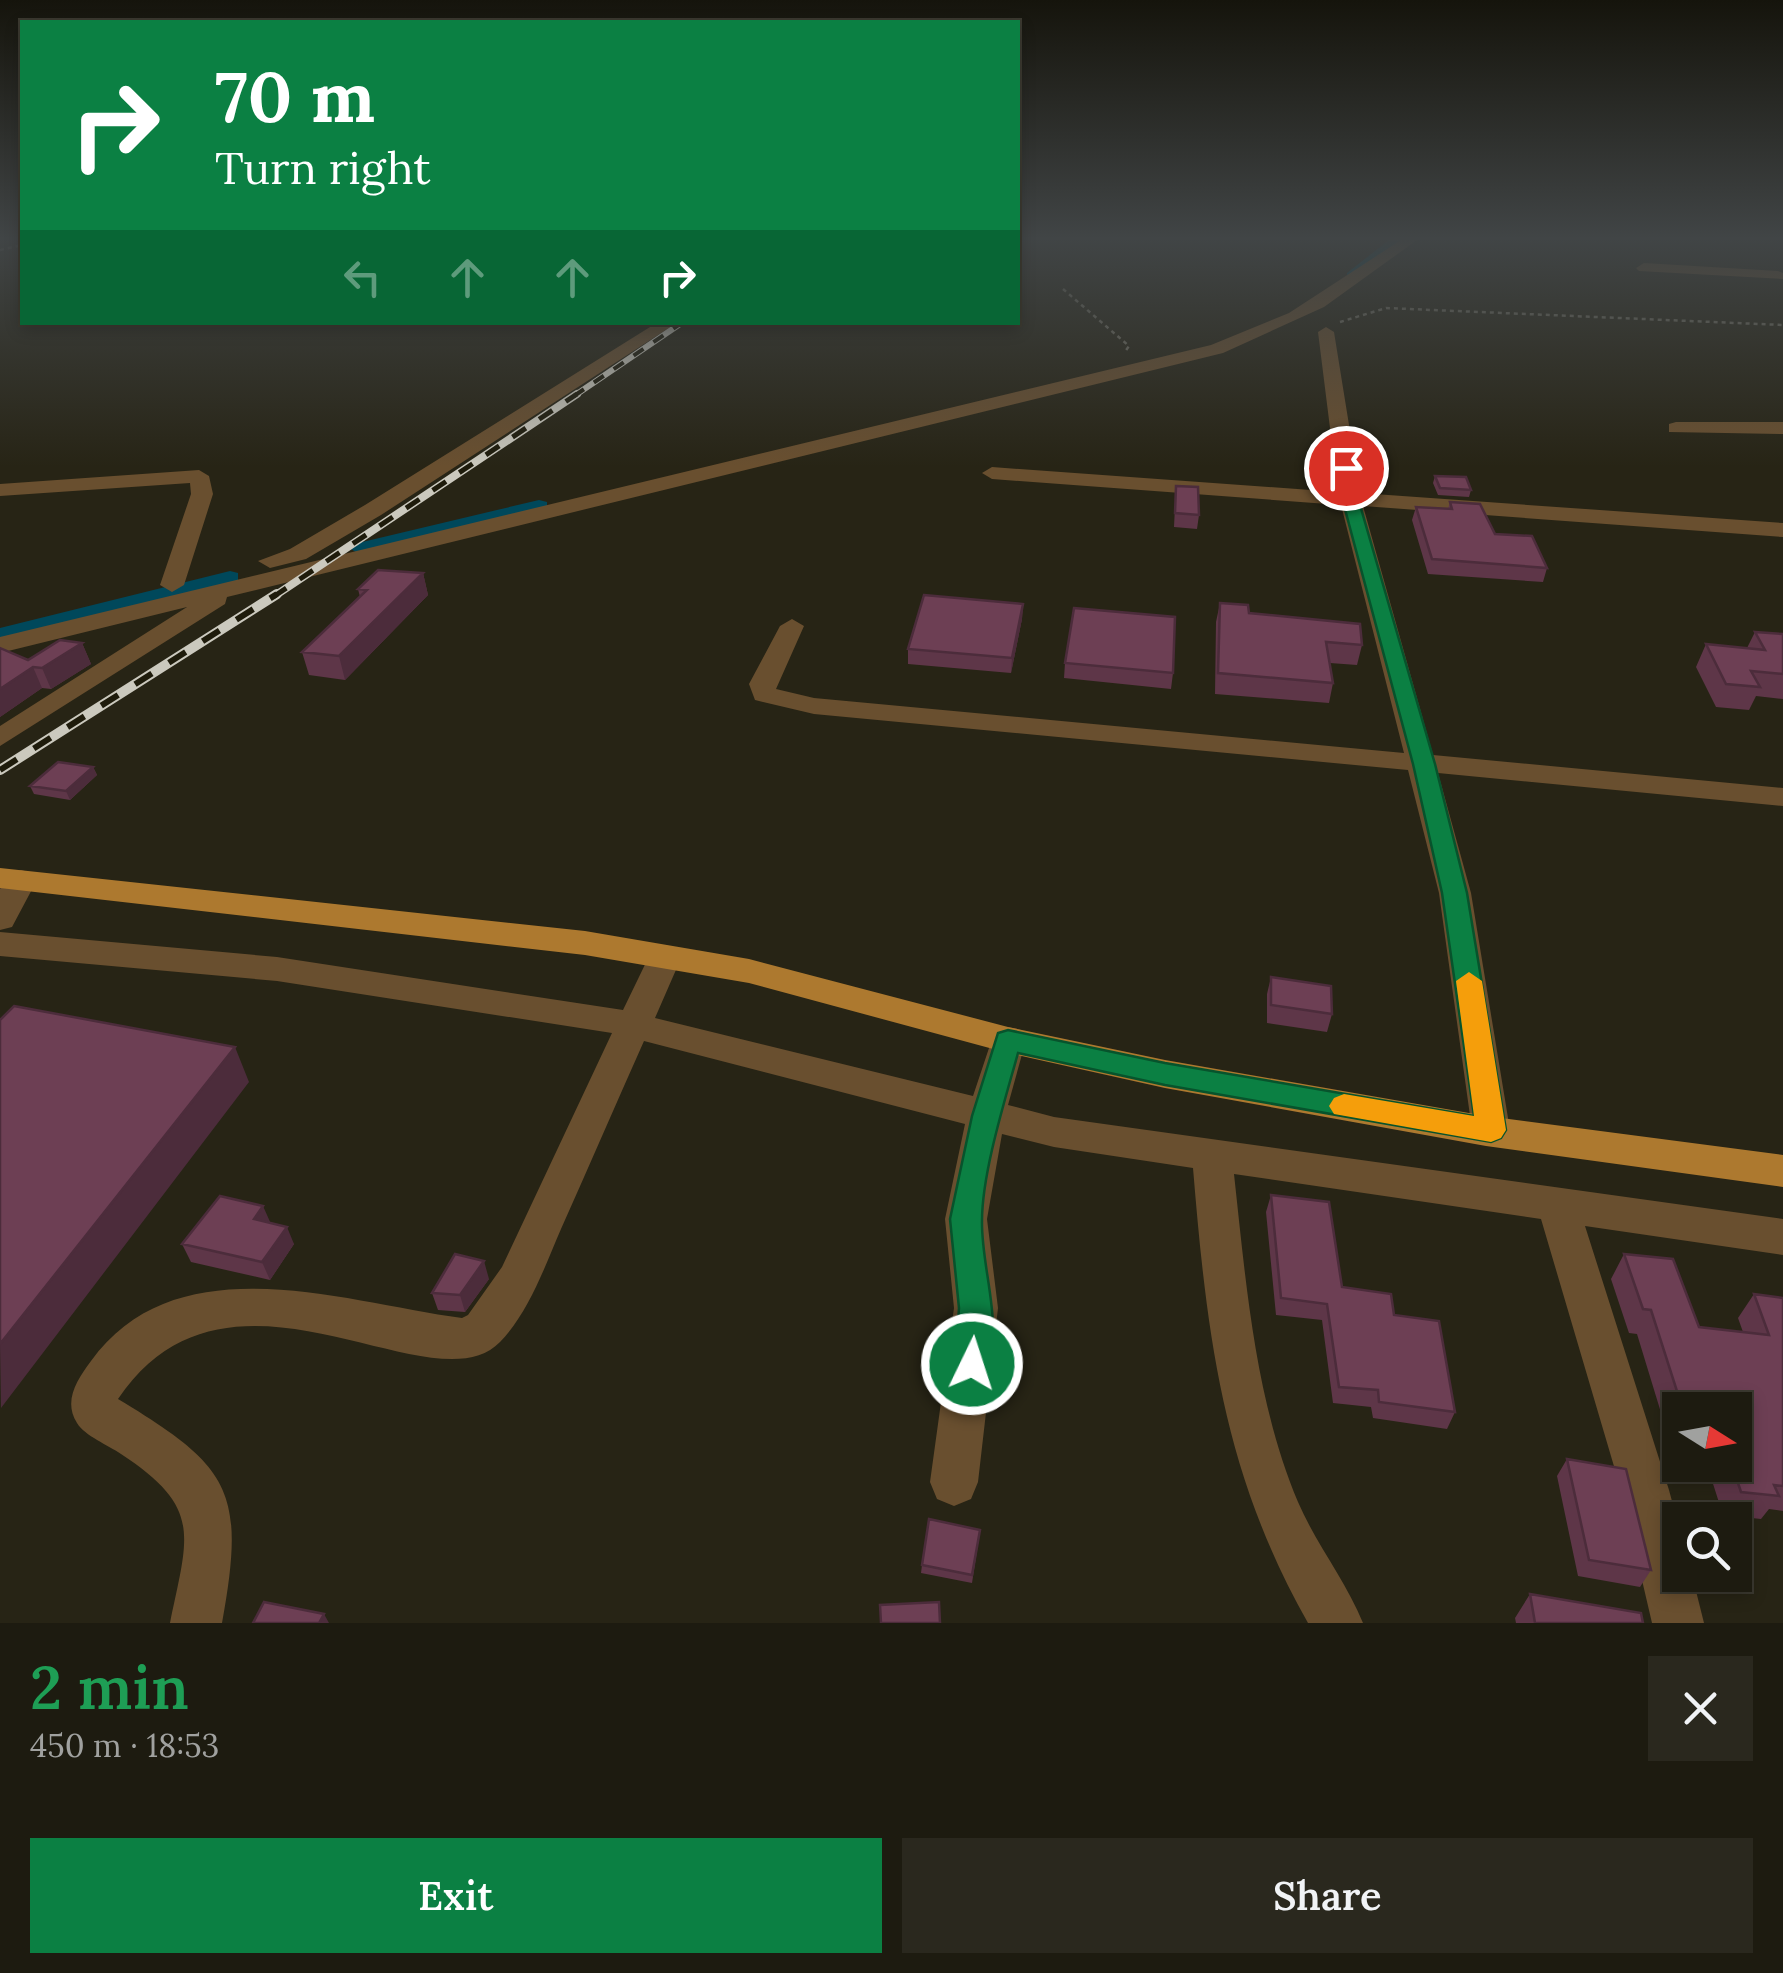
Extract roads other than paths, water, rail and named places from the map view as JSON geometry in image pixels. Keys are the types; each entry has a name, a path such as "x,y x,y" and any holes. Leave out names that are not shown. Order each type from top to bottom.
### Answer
{"main road":[{"path":"10,879 585,943 664,956 749,971 1008,1040 1165,1074 1491,1130 1783,1171"}],"street":[{"path":"0,645 233,588 376,563 1247,340 1300,316"},
{"path":"0,626 298,554 665,325"},
{"path":"1326,332 1350,498 1424,764 1454,893 1491,1130"},
{"path":"1676,428 1783,428"},
{"path":"992,474 1783,530"},
{"path":"0,490 199,476 202,494 172,585"},
{"path":"0,738 270,561"},
{"path":"792,626 762,684 764,694 780,700 1783,797"},
{"path":"0,920 10,879"},
{"path":"0,944 278,969 632,1026 1054,1132 1783,1237"},
{"path":"196,1623 213,1539 202,1487 162,1452 96,1412 94,1396 119,1359 172,1320 235,1306 287,1308 378,1328 466,1339 484,1329 517,1280 664,956"},
{"path":"954,1482 976,1308 966,1219 986,1116 1008,1040"},
{"path":"1212,1154 1234,1343 1252,1433 1274,1502 1336,1623"},
{"path":"1557,1202 1644,1490 1678,1623"}],"waterway":[{"path":"362,549 539,507"},
{"path":"0,636 230,578"}],"railway":[{"path":"574,396 679,325"},
{"path":"273,597 577,394"},
{"path":"0,770 277,594"}]}
